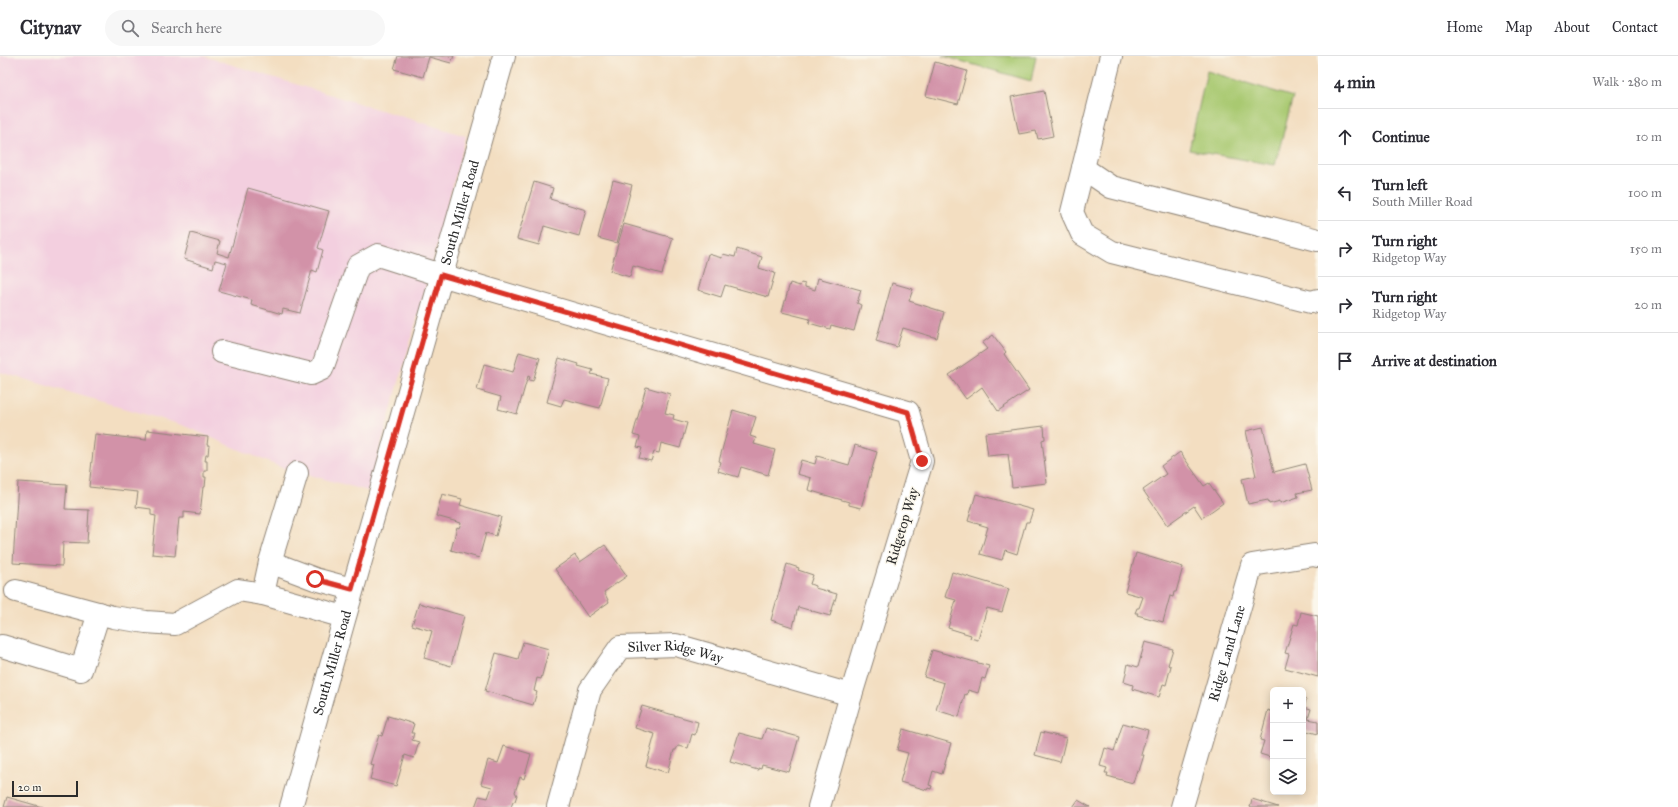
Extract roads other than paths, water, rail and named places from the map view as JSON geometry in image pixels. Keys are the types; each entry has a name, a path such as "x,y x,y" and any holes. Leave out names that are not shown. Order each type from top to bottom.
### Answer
{"street":[{"name":"South Miller Road","path":"291,807 504,56"},
{"path":"1111,56 1072,212 1082,234 1112,252 1311,302 1318,300"},
{"path":"1083,168 1111,187 1318,240"},
{"path":"222,352 311,374 322,369 358,266 378,255 441,275"},
{"name":"Ridgetop Way","path":"441,275 908,412 922,461 851,695 819,807"},
{"path":"263,594 270,562 297,473"},
{"name":"Ridge Land Lane","path":"1182,807 1252,565 1314,555 1318,556"},
{"path":"270,562 315,579 352,589"},
{"path":"16,591 99,613 146,622 175,624 238,590 263,594 344,617"},
{"path":"2,646 81,670 99,613"},
{"name":"Silver Ridge Way","path":"558,807 590,690 620,647 676,645 851,695"}]}
